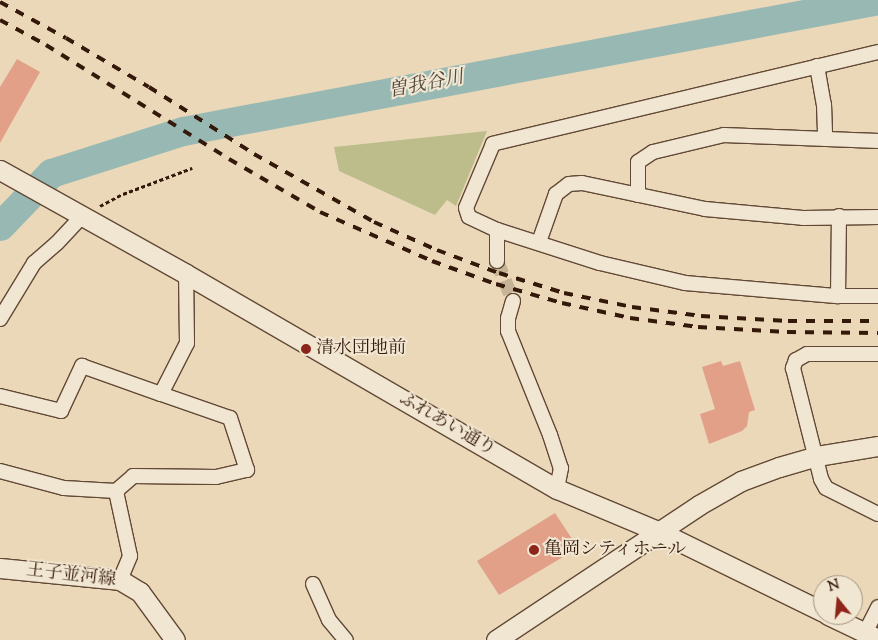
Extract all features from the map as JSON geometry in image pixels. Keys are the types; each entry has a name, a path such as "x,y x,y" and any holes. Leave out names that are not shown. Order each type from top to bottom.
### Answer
{"street":[{"path":"878,52 493,144 466,208 469,217 498,230 600,263 685,283 838,296 878,296"},
{"path":"817,66 824,104 826,138"},
{"path":"638,195 638,162 653,152 724,135 878,141"},
{"name":"ふれあい通り","path":"0,170 186,274 557,489 660,532 813,607"},
{"path":"539,242 556,194 569,184 582,183 705,209 802,218 839,216 878,217"},
{"path":"0,319 34,263 57,243 82,216"},
{"path":"838,296 839,216"},
{"path":"498,230 498,261"},
{"path":"161,394 186,343 186,274"},
{"path":"513,301 508,318 508,332 553,443 560,468 557,489"},
{"path":"878,354 807,354 796,360 793,368 826,488 878,514"},
{"path":"0,396 61,411 82,366 230,418 247,470 216,477 133,476 116,490 64,488 0,471"},
{"path":"496,640 741,480 779,466 817,456 878,446"},
{"path":"116,490 130,556 120,580"},
{"name":"王子並河線","path":"0,568 120,580 140,592 174,640"},
{"path":"313,584 329,620 346,640"},
{"path":"848,625 871,636 878,607"}],"path":[{"path":"82,216 123,194 192,168"}],"green space":[{"path":"487,131 456,206 447,200 435,215 339,171 334,147"}],"building":[{"path":"17,59 40,72 0,143 0,87"},
{"path":"721,361 723,366 740,361 755,410 749,412 747,426 742,431 709,444 700,414 715,409 702,367"},
{"path":"555,513 578,548 499,595 477,561"}],"waterway":[{"name":"曽我谷川","path":"0,226 51,173 183,131 878,0"}],"tunnel":[{"path":"497,261 513,301"}],"railway":[{"path":"0,2 66,38 149,87 254,154 374,222 437,250 499,273 564,293 632,307 701,316 788,321 878,321"},
{"path":"0,20 46,45 229,159 320,212 432,261 496,284 562,303 630,318 698,327 787,332 878,333"}],"place":[{"name":"清水団地前","path":"306,349"},
{"name":"亀岡シティホール","path":"534,550"}]}
